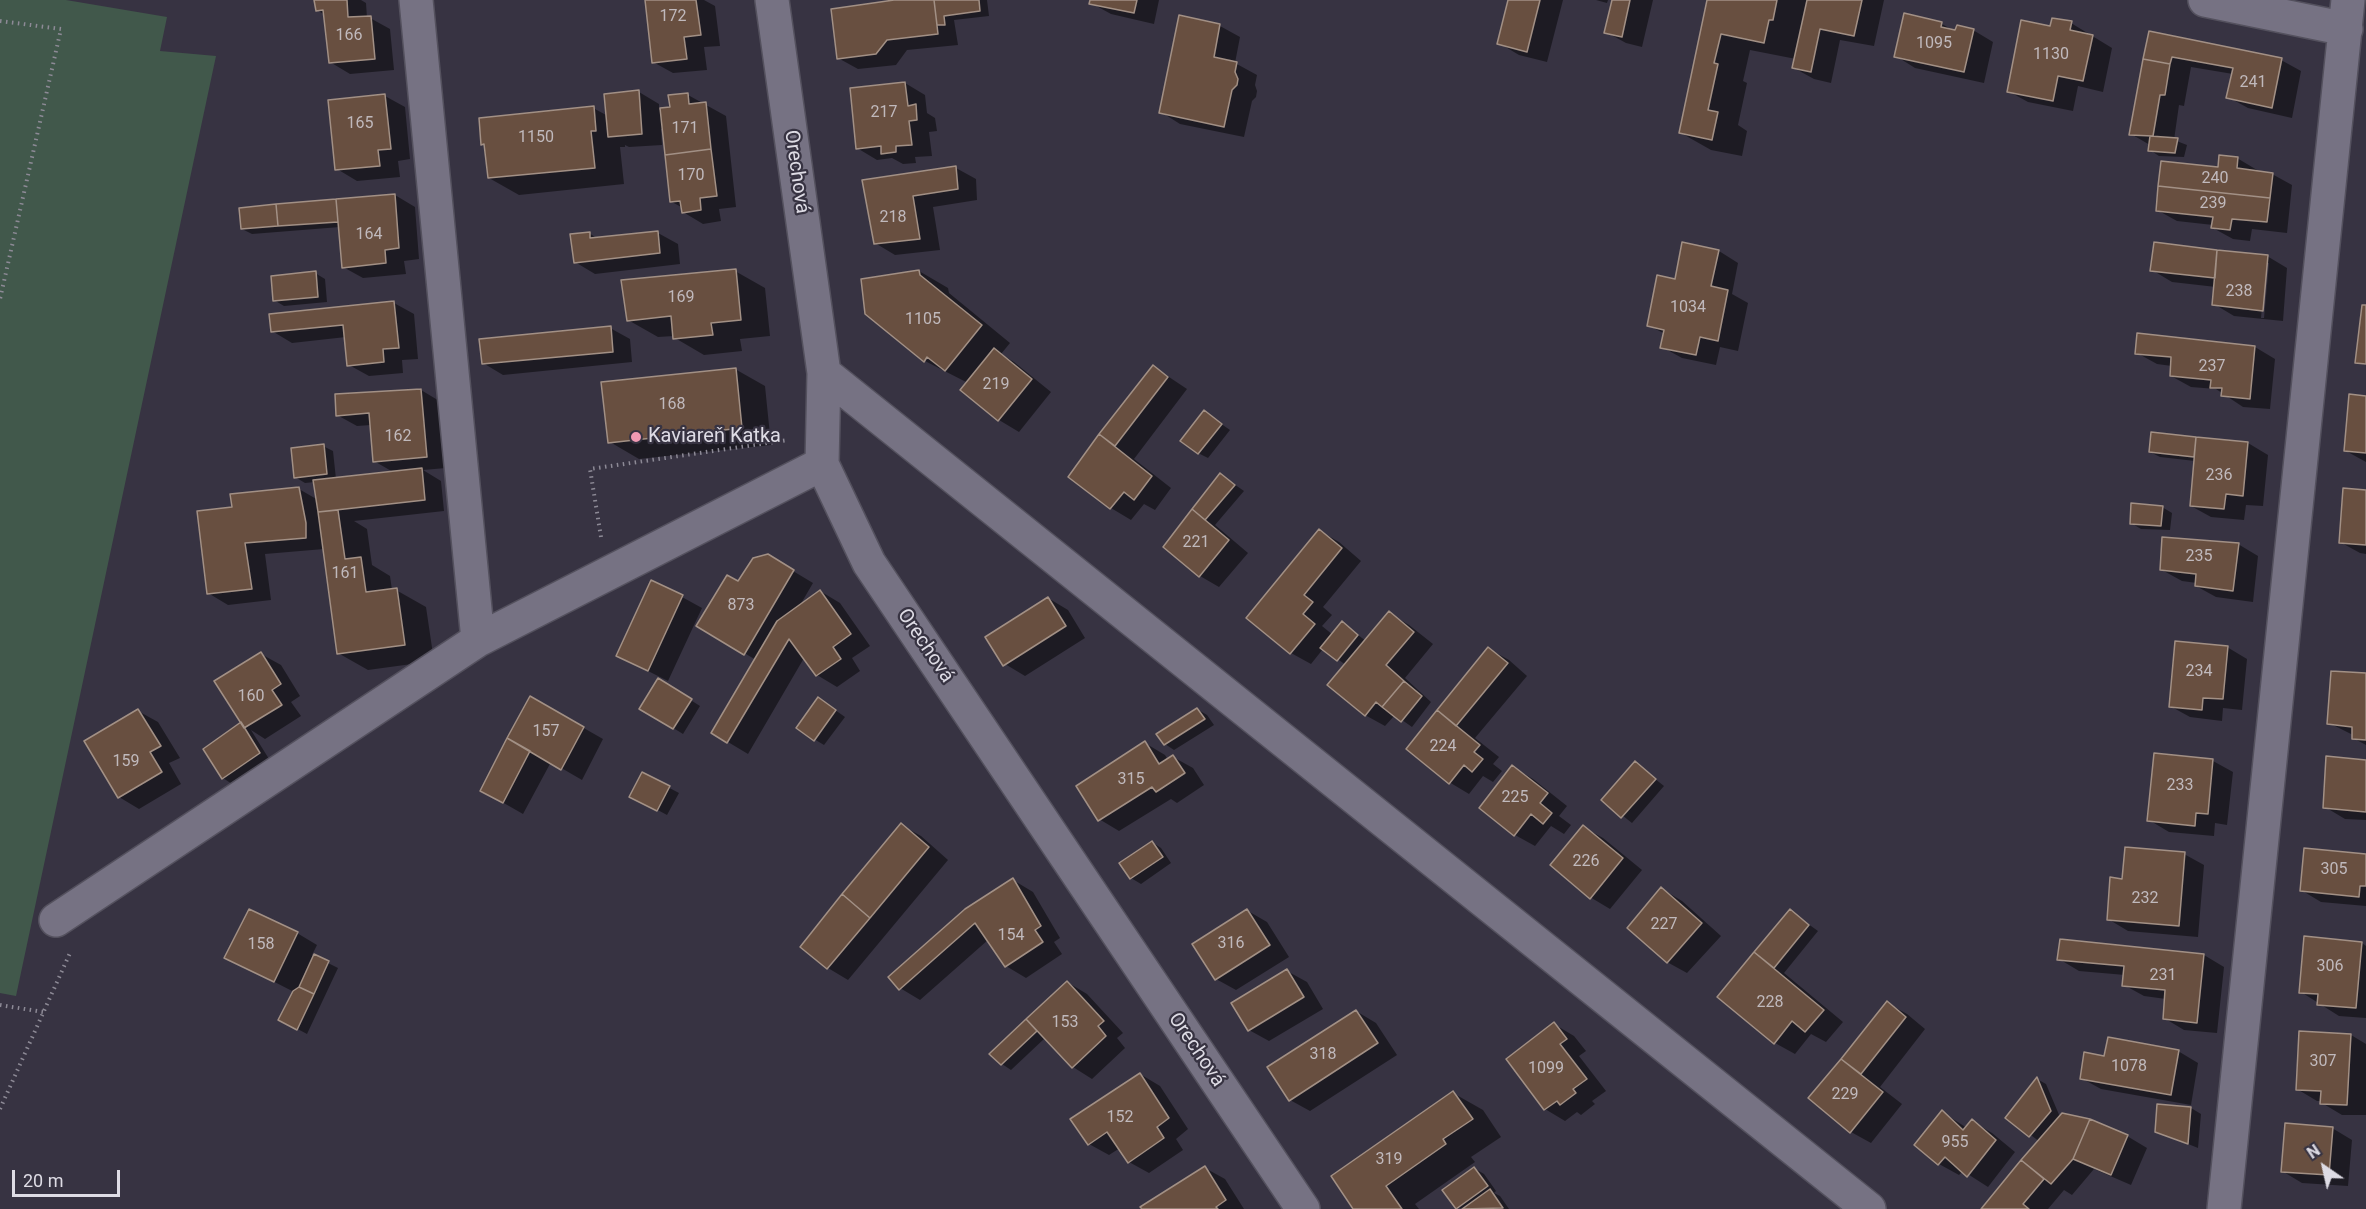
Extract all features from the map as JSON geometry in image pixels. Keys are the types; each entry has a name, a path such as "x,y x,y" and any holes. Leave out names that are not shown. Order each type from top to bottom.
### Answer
{"street":[{"path":"416,0 478,640"},
{"name":"Orechová","path":"772,0 824,373 822,450 869,563 1303,1209"},
{"path":"2205,0 2347,14 2224,1209"},
{"path":"824,373 1869,1209"},
{"path":"65,932 478,640 607,573 822,450"}],"path":[{"path":"0,21 61,29 0,299"},
{"path":"607,573 590,469 822,450"},
{"path":"0,1109 44,1012 65,932"},
{"path":"0,1005 44,1012"}],"green space":[{"path":"0,0 66,0 167,17 160,51 216,56 16,996 0,993"}],"building":[{"path":"314,0 347,0 348,17 371,16 375,59 329,63 323,10 316,11"},
{"path":"645,0 696,0 701,35 684,37 687,59 652,63"},
{"path":"894,0 934,0 938,34 887,40 876,54 837,59 831,9"},
{"path":"934,0 979,0 980,11 944,16 945,25 937,25"},
{"path":"1090,0 1137,0 1134,13 1089,4"},
{"path":"1508,0 1540,0 1527,52 1497,44"},
{"path":"1612,0 1630,0 1622,37 1604,33"},
{"path":"1707,0 1777,0 1773,20 1769,20 1764,43 1721,34 1714,63 1718,64 1708,110 1718,112 1712,140 1679,133"},
{"path":"1807,0 1862,0 1854,36 1820,29 1811,72 1792,68"},
{"path":"1904,13 1942,22 1941,27 1955,30 1957,25 1974,29 1964,72 1894,57"},
{"path":"1179,15 1220,24 1214,57 1237,62 1235,72 1238,79 1237,85 1232,90 1224,127 1159,113"},
{"path":"2052,18 2072,21 2070,30 2093,35 2083,81 2058,76 2053,101 2007,92 2021,20 2050,26"},
{"path":"2149,31 2282,58 2272,108 2226,98 2233,68 2172,57 2170,64 2143,59"},
{"path":"2143,59 2170,64 2165,95 2160,95 2153,136 2129,135"},
{"path":"905,82 908,106 916,104 917,120 909,121 912,145 896,146 896,152 881,154 881,146 856,149 850,88"},
{"path":"639,90 642,134 608,137 604,94"},
{"path":"688,93 689,104 706,102 711,149 665,155 660,108 670,107 668,95"},
{"path":"385,94 391,149 378,150 380,166 335,170 328,100"},
{"path":"594,106 596,131 591,131 595,168 488,178 484,144 481,145 479,118"},
{"path":"2150,136 2178,138 2175,153 2148,151"},
{"path":"711,149 717,196 700,198 701,210 682,213 680,201 670,202 665,155"},
{"path":"2219,155 2238,157 2237,168 2273,173 2270,198 2158,186 2161,161 2218,167"},
{"path":"956,166 958,189 913,196 920,239 874,244 862,180"},
{"path":"2158,186 2270,198 2267,222 2232,219 2230,230 2211,228 2213,217 2156,211"},
{"path":"395,194 399,248 385,250 386,263 342,268 336,199"},
{"path":"336,199 338,222 278,226 276,204"},
{"path":"276,204 278,226 241,229 239,208"},
{"path":"658,231 660,253 574,263 570,234 590,232 590,238"},
{"path":"1682,242 1719,250 1711,286 1728,290 1718,341 1700,337 1696,355 1660,348 1664,330 1647,326 1657,275 1675,279"},
{"path":"2154,242 2217,250 2215,278 2150,271"},
{"path":"2217,250 2268,255 2263,311 2212,305"},
{"path":"736,269 741,320 711,323 713,335 673,339 671,316 627,321 621,280"},
{"path":"919,270 920,275 982,325 945,371 927,357 924,362 865,314 861,279"},
{"path":"316,271 318,297 273,301 271,276"},
{"path":"394,301 399,348 383,349 384,362 347,366 343,325 271,332 269,314"},
{"path":"2362,305 2366,305 2366,364 2355,363"},
{"path":"611,326 613,352 482,364 479,339"},
{"path":"2137,333 2255,346 2250,399 2221,396 2222,388 2210,388 2211,380 2170,376 2171,357 2135,354"},
{"path":"994,348 1032,379 998,421 960,390"},
{"path":"1153,365 1168,377 1115,446 1099,434"},
{"path":"736,368 742,428 608,443 601,382"},
{"path":"421,389 427,457 373,462 369,413 336,416 335,394"},
{"path":"2349,394 2366,396 2366,453 2344,451"},
{"path":"1204,410 1222,424 1198,454 1180,441"},
{"path":"2151,432 2196,437 2194,457 2149,452"},
{"path":"1099,434 1152,476 1134,500 1124,492 1110,509 1068,477"},
{"path":"2196,437 2248,442 2243,496 2226,494 2224,509 2190,506"},
{"path":"324,444 327,474 294,478 291,448"},
{"path":"422,468 425,500 318,512 313,480"},
{"path":"1220,473 1235,485 1205,520 1192,509"},
{"path":"299,487 306,523 306,538 245,543 252,589 207,594 197,511 232,507 230,494"},
{"path":"2343,488 2366,490 2366,545 2339,543"},
{"path":"2131,503 2163,506 2161,526 2130,524"},
{"path":"1192,509 1229,540 1199,577 1163,547"},
{"path":"338,510 345,559 361,557 366,592 397,588 405,645 337,654 318,512"},
{"path":"1319,529 1342,548 1304,595 1313,602 1303,614 1315,624 1290,654 1246,618"},
{"path":"2162,537 2239,543 2233,591 2195,586 2196,574 2160,570"},
{"path":"768,554 794,570 744,655 696,626 727,575 738,581 753,558"},
{"path":"651,580 683,595 648,671 616,656"},
{"path":"820,590 851,634 833,647 841,659 816,676 789,639 727,743 711,733 777,621"},
{"path":"1048,597 1066,626 1003,666 985,637"},
{"path":"1389,611 1414,632 1386,665 1404,681 1382,707 1376,702 1365,716 1327,685"},
{"path":"1342,621 1358,635 1337,661 1320,648"},
{"path":"2175,641 2228,646 2223,699 2203,698 2202,710 2169,707"},
{"path":"1488,647 1508,663 1456,726 1437,710"},
{"path":"261,652 281,684 272,690 282,705 244,728 214,681"},
{"path":"2331,671 2366,673 2366,740 2352,739 2352,727 2327,724"},
{"path":"658,678 692,699 673,729 639,709"},
{"path":"1404,681 1422,696 1401,722 1382,707"},
{"path":"530,696 584,727 561,770 507,738"},
{"path":"818,697 836,710 814,741 796,728"},
{"path":"1197,708 1205,719 1164,745 1156,734"},
{"path":"138,709 161,746 150,752 162,772 118,798 84,741"},
{"path":"1437,710 1480,745 1474,752 1483,759 1472,772 1464,765 1449,784 1406,749"},
{"path":"241,722 260,753 222,779 203,749"},
{"path":"507,738 530,751 503,803 480,791"},
{"path":"1145,741 1159,764 1173,755 1185,773 1156,792 1152,787 1098,821 1076,786"},
{"path":"2154,753 2213,759 2208,814 2196,813 2195,826 2147,821"},
{"path":"2326,756 2366,760 2366,812 2323,808"},
{"path":"1635,761 1656,779 1621,818 1601,800"},
{"path":"1512,765 1548,793 1540,803 1552,813 1543,824 1531,814 1514,836 1479,808"},
{"path":"642,772 670,786 657,811 629,797"},
{"path":"901,823 929,847 870,918 842,894"},
{"path":"1583,825 1623,858 1590,899 1550,865"},
{"path":"1152,841 1163,857 1130,879 1119,863"},
{"path":"2125,847 2185,852 2179,926 2107,920 2110,877 2122,879"},
{"path":"2304,848 2366,854 2366,886 2360,886 2359,897 2300,891"},
{"path":"1013,878 1041,926 1035,930 1043,942 1005,967 975,923 899,990 888,977 965,909"},
{"path":"1661,887 1702,923 1667,963 1627,928"},
{"path":"842,894 870,918 827,969 800,947"},
{"path":"249,909 298,932 274,982 224,958"},
{"path":"1247,909 1270,945 1215,980 1192,944"},
{"path":"1790,909 1809,925 1774,968 1754,952"},
{"path":"2304,936 2362,942 2356,1008 2317,1005 2318,994 2299,993"},
{"path":"2060,939 2204,954 2197,1023 2163,1019 2165,990 2122,986 2124,966 2057,960"},
{"path":"1754,952 1824,1010 1805,1032 1792,1021 1774,1044 1717,997"},
{"path":"314,954 329,961 314,994 299,987"},
{"path":"1287,969 1304,997 1248,1031 1231,1003"},
{"path":"1067,981 1104,1021 1098,1026 1106,1036 1072,1068 1026,1019"},
{"path":"299,987 314,994 297,1030 278,1020 293,991"},
{"path":"1887,1001 1906,1017 1861,1074 1841,1059"},
{"path":"1356,1010 1378,1043 1289,1101 1267,1067"},
{"path":"1026,1019 1037,1031 1001,1065 989,1054"},
{"path":"1554,1022 1567,1039 1560,1044 1587,1079 1573,1089 1576,1093 1560,1105 1557,1101 1544,1110 1506,1059"},
{"path":"2299,1031 2351,1034 2347,1105 2320,1104 2321,1091 2296,1090"},
{"path":"2108,1037 2179,1050 2171,1095 2080,1079 2084,1052 2104,1056"},
{"path":"1841,1059 1883,1092 1850,1133 1808,1098"},
{"path":"1140,1073 1169,1118 1157,1127 1164,1138 1128,1163 1107,1132 1088,1145 1070,1119"},
{"path":"2037,1077 2051,1111 2029,1137 2005,1118"},
{"path":"1453,1091 1473,1119 1443,1139 1446,1144 1386,1186 1402,1209 1353,1209 1331,1176"},
{"path":"2157,1104 2191,1107 2188,1144 2155,1132"},
{"path":"1942,1110 1963,1130 1972,1119 1996,1140 1967,1177 1945,1157 1938,1165 1914,1145"},
{"path":"2062,1113 2090,1119 2073,1159 2051,1184 2021,1160"},
{"path":"2090,1119 2128,1135 2111,1175 2073,1159"},
{"path":"2285,1123 2333,1127 2329,1175 2281,1172"},
{"path":"2021,1160 2044,1179 2023,1204 2029,1209 1981,1209"},
{"path":"1205,1166 1226,1200 1216,1207 1218,1209 1142,1209 1140,1207"},
{"path":"1474,1167 1488,1186 1456,1209 1442,1190"},
{"path":"1490,1189 1503,1208 1462,1209"}],"place":[{"name":"Kaviareň Katka","path":"636,437"}]}
